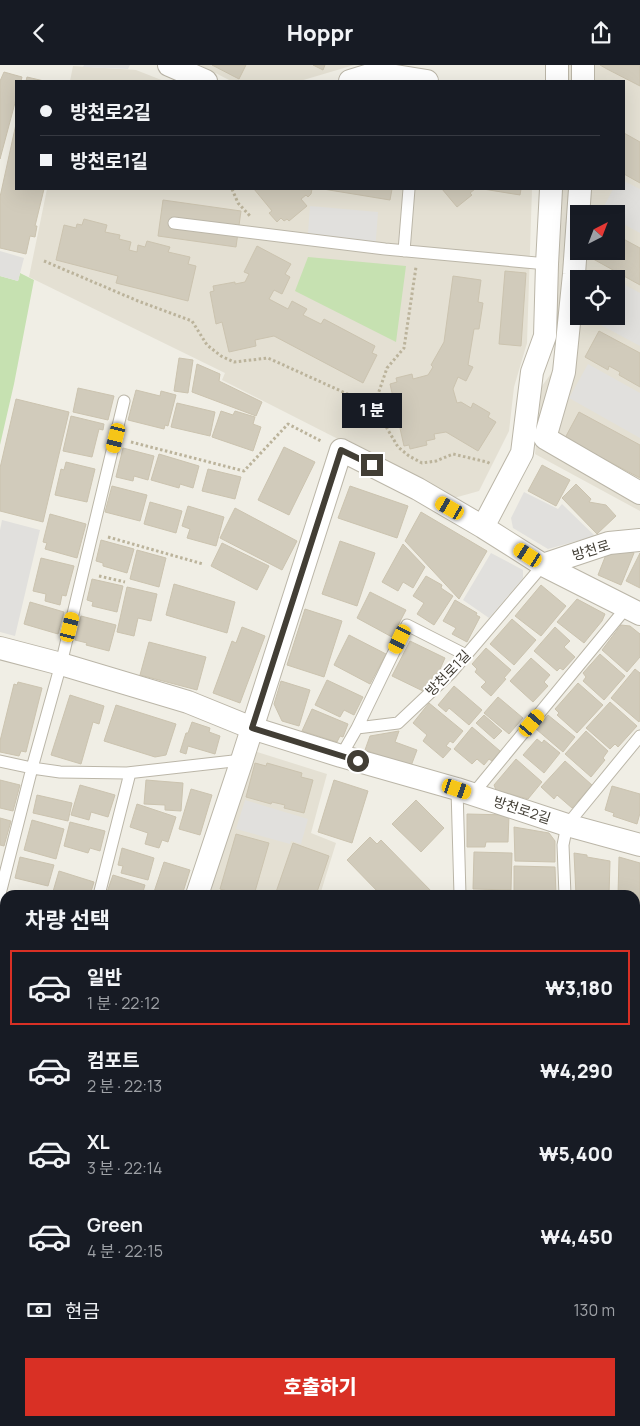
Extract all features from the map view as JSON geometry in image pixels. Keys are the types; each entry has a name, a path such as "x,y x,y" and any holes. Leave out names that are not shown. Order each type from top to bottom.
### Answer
{"street":[{"path":"168,65 204,80"},
{"path":"556,80 557,65"},
{"path":"583,65 583,80"},
{"path":"353,80 376,73 421,80"},
{"path":"483,527 522,453 532,372 545,336 551,190"},
{"path":"580,190 564,372 545,438 640,493"},
{"path":"199,890 341,450 418,489 543,565 633,611"},
{"name":"방천로","path":"543,565 609,543 640,539"},
{"name":"방천로2길","path":"0,648 61,664 188,703 252,728 341,756 465,792 567,825 640,845"}],"lane":[{"path":"404,251 409,190"},
{"path":"174,223 418,253 547,264"},
{"path":"1,890 61,664 124,401"},
{"name":"방천로1길","path":"356,728 398,723 451,673 543,565"},
{"path":"460,890 465,792 633,611"},
{"path":"341,756 407,625 466,655"},
{"path":"565,890 563,845 567,825 640,736"},
{"path":"0,761 60,772 130,773 242,760"},
{"path":"100,890 130,773"}],"path":[{"path":"232,190 238,203 268,235"},
{"path":"374,406 387,368 404,348 418,253"},
{"path":"44,261 138,301 192,321 207,345 220,356 234,362 268,358 374,406 398,447 422,463 436,461 453,454 487,462 510,475"},
{"path":"116,438 244,471 288,424 341,450"},
{"path":"93,533 203,564"},
{"path":"83,572 124,582"}],"shaded area":[{"path":"84,65 130,65 128,69 83,67"},
{"path":"200,65 354,65 303,80 229,80"},
{"path":"564,65 640,65 640,511 535,454 542,386 555,368 560,190 625,190 625,80 564,80"},
{"path":"73,66 136,70 161,80 70,80"},
{"path":"625,182 640,189 640,233 625,225 625,205 605,205 612,190 625,190"},
{"path":"47,190 532,190 527,343 514,387 509,431 479,491 454,498 222,380 225,373 29,277"},
{"path":"310,206 378,212 375,252 307,246"},
{"path":"0,251 24,258 18,281 0,276"},
{"path":"625,285 640,293 640,346 601,325 625,325"},
{"path":"588,364 640,393 640,438 569,398"},
{"path":"524,492 558,509 562,504 595,536 548,549 513,528 511,518"},
{"path":"2,520 40,530 15,636 0,632 0,530"},
{"path":"491,553 523,570 523,578 489,618 463,600"},
{"path":"254,751 327,774 311,833 336,843 322,890 211,890"},
{"path":"245,800 308,819 301,844 291,841 290,844 236,829"}],"green space":[{"path":"308,257 406,266 396,342 295,291"},
{"path":"20,273 34,280 0,445 0,276 18,281"}],"building":[{"path":"212,65 246,65 239,79"},
{"path":"313,65 325,65 323,70"},
{"path":"600,65 640,65 640,86 607,69"},
{"path":"4,72 22,77 21,80 15,80 15,103 0,159 0,81"},
{"path":"27,77 40,80 26,80"},
{"path":"15,129 15,190 44,190 35,226 37,226 35,237 30,236 26,254 0,248 0,197"},
{"path":"625,134 640,142 640,183 625,175"},
{"path":"255,190 312,190 308,197 306,195 301,199 307,206 289,221 287,219 284,221 281,218 277,222 269,213 272,211"},
{"path":"329,190 392,190 390,200"},
{"path":"443,190 474,190 470,193 472,195 457,207"},
{"path":"489,190 521,190 520,195"},
{"path":"163,200 241,211 236,247 158,236"},
{"path":"84,219 107,225 105,232 120,235 119,239 131,242 129,250 137,252 138,245 145,247 147,241 170,247 168,252 190,257 188,264 196,266 188,301 116,283 118,276 56,260 64,225 76,228 77,224 82,225"},
{"path":"625,240 640,248 640,285 625,277 625,270 613,270 595,260 625,260"},
{"path":"257,246 291,264 285,274 290,277 282,294 274,290 269,299 288,309 292,301 307,309 303,315 321,324 324,319 375,346 372,353 377,355 363,383 274,336 255,340 256,346 229,352 222,322 216,324 210,292 214,291 213,286 245,282 249,274 244,272"},
{"path":"505,271 526,273 521,346 499,344"},
{"path":"453,276 481,280 478,302 483,303 479,329 474,329 468,365 473,367 466,381 458,377 453,389 457,403 461,402 471,408 473,403 490,413 488,417 496,422 478,451 446,432 434,434 435,439 426,441 427,445 410,449 409,445 404,446 390,384 397,382 396,378 412,374 413,379 428,375 433,367 431,365 444,342"},
{"path":"599,331 640,353 640,387 619,375 620,372 609,366 608,370 585,357"},
{"path":"179,358 193,360 188,393 174,391"},
{"path":"197,364 220,374 219,381 262,402 256,416 192,392"},
{"path":"78,388 114,396 108,420 73,412"},
{"path":"136,390 160,396 161,391 176,395 168,426 165,425 164,429 128,420"},
{"path":"16,399 69,412 43,522 0,511 0,468"},
{"path":"177,403 215,412 210,436 171,427"},
{"path":"221,411 233,415 235,411 255,417 253,424 261,427 253,451 212,437"},
{"path":"579,412 640,445 640,478 565,438"},
{"path":"71,416 104,424 103,430 99,429 92,457 63,451"},
{"path":"284,447 315,462 289,515 258,500"},
{"path":"123,448 154,456 148,480 134,476 133,481 116,477"},
{"path":"159,454 199,466 193,488 180,484 179,488 151,480"},
{"path":"66,462 95,469 87,502 55,495 61,469 64,470"},
{"path":"542,465 570,480 556,506 528,491"},
{"path":"208,469 241,477 235,499 202,491"},
{"path":"576,484 591,499 589,502 606,505 616,516 597,534 562,498"},
{"path":"112,486 147,495 140,521 105,512"},
{"path":"350,486 408,506 397,538 338,518"},
{"path":"150,502 182,511 176,533 144,524"},
{"path":"188,506 224,517 216,546 187,538 190,529 182,526"},
{"path":"235,508 297,541 282,570 220,538"},
{"path":"421,512 487,551 459,599 405,541"},
{"path":"50,514 86,524 77,558 45,549 47,543 43,542"},
{"path":"101,540 134,549 127,573 103,566 103,563 96,561"},
{"path":"340,541 375,553 357,606 322,594"},
{"path":"222,543 269,566 257,590 211,566"},
{"path":"403,544 425,567 413,588 403,582 398,591 382,582"},
{"path":"625,549 634,553 621,585 598,575 607,552"},
{"path":"137,550 166,558 159,587 130,579"},
{"path":"640,553 640,588 626,581"},
{"path":"41,558 74,566 66,596 62,595 60,605 45,601 46,594 33,591"},
{"path":"426,576 442,585 441,588 453,596 434,625 417,614 424,603 413,596"},
{"path":"92,579 123,586 117,612 92,606 93,602 87,600"},
{"path":"174,584 235,602 227,633 166,615"},
{"path":"541,585 566,606 541,636 515,616"},
{"path":"127,587 157,594 151,621 138,618 134,636 117,632"},
{"path":"370,592 406,610 392,637 357,618"},
{"path":"577,599 605,614 602,621 584,643 557,622"},
{"path":"455,600 477,613 476,615 480,617 467,642 452,634 456,628 443,621"},
{"path":"30,602 64,612 58,634 24,624"},
{"path":"305,609 342,621 324,677 287,665"},
{"path":"81,616 116,625 109,651 75,640"},
{"path":"512,619 536,640 514,665 490,644"},
{"path":"621,625 630,626 640,634 640,657 627,672 602,650"},
{"path":"242,627 265,636 240,703 213,693 232,641 236,643"},
{"path":"555,627 570,641 564,647 575,657 563,670 560,668 557,671 534,651"},
{"path":"349,635 386,654 370,684 334,665"},
{"path":"410,641 445,658 437,676 434,674 425,692 392,676"},
{"path":"149,642 206,657 197,690 140,675"},
{"path":"486,648 511,670 504,678 506,679 491,696 481,687 486,682 475,672 477,669 472,664"},
{"path":"600,654 625,676 604,700 583,681 586,677 583,673"},
{"path":"531,658 550,675 544,682 548,686 533,702 510,681"},
{"path":"635,669 640,673 639,722 611,698"},
{"path":"327,680 363,697 354,715 344,710 340,717 315,705"},
{"path":"281,681 310,690 299,726 282,721 274,704"},
{"path":"18,682 42,688 26,752 21,751 19,756 0,752 0,741 14,684 17,685"},
{"path":"578,683 603,705 577,733 557,715 559,713 555,709"},
{"path":"454,686 482,710 469,725 449,708 446,712 438,705"},
{"path":"70,695 104,706 99,724 93,722 81,764 51,755"},
{"path":"498,697 523,718 509,734 484,713"},
{"path":"610,702 637,726 618,747 615,744 610,749 586,728"},
{"path":"429,703 463,731 453,743 450,741 446,746 451,749 443,758 423,741 427,735 413,723"},
{"path":"116,705 176,724 166,755 155,757 104,741"},
{"path":"312,709 348,724 343,737 340,736 337,742 302,731"},
{"path":"484,715 502,731 494,739 476,723"},
{"path":"548,715 575,737 563,752 536,729"},
{"path":"192,722 210,728 209,732 220,736 215,754 188,746 186,754 180,752"},
{"path":"472,727 500,751 492,761 489,759 484,765 477,759 472,764 454,749"},
{"path":"399,731 395,742 417,750 411,766 365,750 370,736"},
{"path":"586,731 608,751 603,758 605,760 591,777 565,754"},
{"path":"537,739 542,743 544,740 560,753 544,773 523,755"},
{"path":"516,759 542,782 528,799 496,790 494,785"},
{"path":"565,761 592,785 572,808 557,795 554,799 541,787"},
{"path":"255,763 266,766 267,763 302,773 301,777 313,780 304,813 284,808 285,805 272,802 271,804 246,797"},
{"path":"0,780 20,785 13,811 0,808"},
{"path":"146,780 183,783 181,811 165,810 165,805 144,804"},
{"path":"334,780 368,791 352,843 318,832"},
{"path":"80,785 115,795 108,817 91,812 89,820 71,815"},
{"path":"612,786 640,794 640,813 637,824 613,816 614,813 605,810"},
{"path":"191,789 212,795 200,835 179,829"},
{"path":"37,795 72,803 68,821 33,813"},
{"path":"416,800 444,828 421,852 392,824"},
{"path":"137,804 176,817 168,842 162,840 159,848 145,844 148,833 130,827"},
{"path":"467,814 509,815 508,842 486,842 485,847 467,847"},
{"path":"0,818 11,821 4,846 0,845"},
{"path":"32,820 64,829 56,859 24,850"},
{"path":"70,822 105,831 100,851 90,848 88,853 64,846"},
{"path":"514,827 549,833 555,841 555,862 515,861"},
{"path":"236,834 269,843 255,890 220,889"},
{"path":"370,837 377,844 381,840 430,890 376,890 347,860"},
{"path":"293,843 329,856 318,890 277,890"},
{"path":"122,848 154,858 148,880 121,873 123,866 118,865"},
{"path":"474,852 512,853 511,890 473,889"},
{"path":"574,853 610,861 609,890 576,890"},
{"path":"20,857 54,865 48,886 15,878"},
{"path":"619,857 640,863 640,890 618,890"},
{"path":"164,862 190,870 184,890 155,890"},
{"path":"514,866 555,867 556,890 514,890"},
{"path":"59,871 94,882 92,890 53,890"},
{"path":"113,875 145,885 144,890 108,890"}],"route":[{"path":"358,761 252,728 341,450 372,465"}]}
